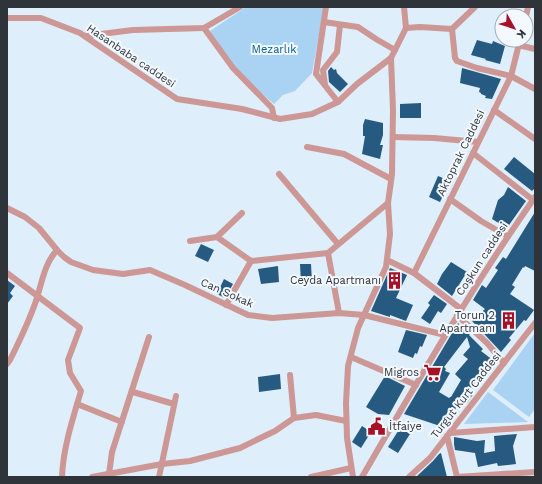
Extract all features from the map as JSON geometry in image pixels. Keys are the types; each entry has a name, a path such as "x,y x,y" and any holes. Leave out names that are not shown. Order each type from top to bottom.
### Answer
{"street":[{"path":"85,36 133,30 204,28 240,7"},
{"path":"326,7 316,74 338,102"},
{"path":"353,477 346,421 348,374 350,357 358,328 386,267 390,234 388,203 393,137 391,58 406,28 404,7"},
{"path":"406,28 420,27 452,29 475,7"},
{"name":"Hasanbaba caddesi","path":"7,18 41,18 80,33 177,99 242,109 280,119 312,114 338,102 357,84 391,58"},
{"path":"324,22 358,27 395,50"},
{"path":"325,85 323,70 337,52 340,25"},
{"path":"204,28 232,68 272,108 274,118"},
{"path":"452,29 455,58 457,60 476,68 511,76 535,89"},
{"name":"Aktoprak Caddesi","path":"414,273 511,76 518,48"},
{"path":"494,110 535,139"},
{"path":"393,137 434,138 478,142"},
{"path":"307,147 344,154 391,179"},
{"path":"473,153 534,198"},
{"path":"279,174 338,244"},
{"name":"Coşkun caddesi","path":"362,477 457,315 534,198"},
{"path":"450,199 481,221 508,236"},
{"path":"217,237 251,262 328,253 388,203"},
{"name":"Can Sokak","path":"7,208 26,217 39,228 57,250 71,262 93,270 123,274 150,270 248,315 272,318 339,313 364,315 445,335"},
{"path":"190,241 217,237 242,213"},
{"path":"7,364 27,325 38,295 46,266 50,257 57,250"},
{"path":"328,253 339,313"},
{"path":"387,260 414,273 461,309"},
{"path":"226,305 251,262"},
{"path":"7,273 80,328 68,360 70,373 81,391 67,445 62,477"},
{"path":"457,315 487,343 504,363"},
{"name":"Turgut Kurt Caddesi","path":"409,477 430,458 535,322"},
{"path":"109,474 112,452 133,392 149,337"},
{"path":"350,357 416,385"},
{"path":"290,375 294,418"},
{"path":"133,392 174,404"},
{"path":"159,477 176,396"},
{"path":"77,404 122,422"},
{"path":"92,477 162,464 190,462 240,448 275,432 294,418 316,415 346,421"},
{"path":"535,427 448,435 457,477 535,472"},
{"path":"311,477 352,468"}],"green space":[{"name":"Mezarlık","path":"246,7 324,7 312,73 295,91 283,95 274,104 233,68 210,31"},
{"path":"535,333 535,409 529,417 493,390"},
{"path":"488,392 528,422 464,424"}],"building":[{"path":"477,40 492,44 493,41 494,48 504,48 500,64 471,55"},
{"path":"331,67 334,70 336,69 337,73 348,84 340,92 329,82 328,71"},
{"path":"462,68 501,79 492,99 485,98 486,96 479,92 480,88 460,83"},
{"path":"421,103 421,118 400,118 400,104"},
{"path":"365,119 383,123 383,135 380,145 383,145 380,159 362,154 365,136 363,136 363,125"},
{"path":"514,157 535,174 535,188 532,191 504,169"},
{"path":"438,176 450,181 440,202 429,197"},
{"path":"508,187 526,201 507,228 492,219 498,200 504,195"},
{"path":"535,212 535,271 525,266 524,268 523,267 512,285 515,287 510,294 534,310 526,321 524,320 509,338 511,340 501,352 472,321 485,309 473,300 482,285 486,288 498,270 495,268 503,257 506,259"},
{"path":"201,244 214,250 208,262 195,256"},
{"path":"451,262 467,272 452,296 437,284"},
{"path":"300,264 311,264 312,282 301,283"},
{"path":"278,266 279,282 261,284 258,269"},
{"path":"390,268 407,275 396,298 413,305 406,321 390,315 390,317 371,311"},
{"path":"224,279 233,284 225,298 217,294"},
{"path":"7,280 15,286 10,293 13,296 7,304"},
{"path":"434,295 447,304 441,313 438,311 430,324 421,318 430,305 428,303"},
{"path":"458,323 483,349 481,351 494,361 470,389 474,393 467,403 461,400 457,407 440,426 404,414","holes":["467,337 470,347 463,355 468,359 455,374 461,380 449,398 439,392 450,373 445,371 446,369 444,367"]},
{"path":"406,330 427,335 422,347 420,346 417,354 415,353 413,358 398,352"},
{"path":"280,374 281,389 259,392 258,377"},
{"path":"385,376 405,386 389,415 378,414 366,407"},
{"path":"362,426 371,432 361,448 352,442"},
{"path":"400,428 410,434 398,453 388,447"},
{"path":"517,434 513,446 516,464 498,466 497,463 478,467 475,453 455,450 454,437 477,441 485,440 484,453 495,451 494,436"},
{"path":"441,453 447,477 416,477 439,454"}],"place":[{"name":"Ceyda Apartmanı","path":"394,280"},
{"name":"Torun 2 Apartmanı","path":"508,321"},
{"name":"Migros","path":"432,372"},
{"name":"İtfaiye","path":"376,426"}]}
